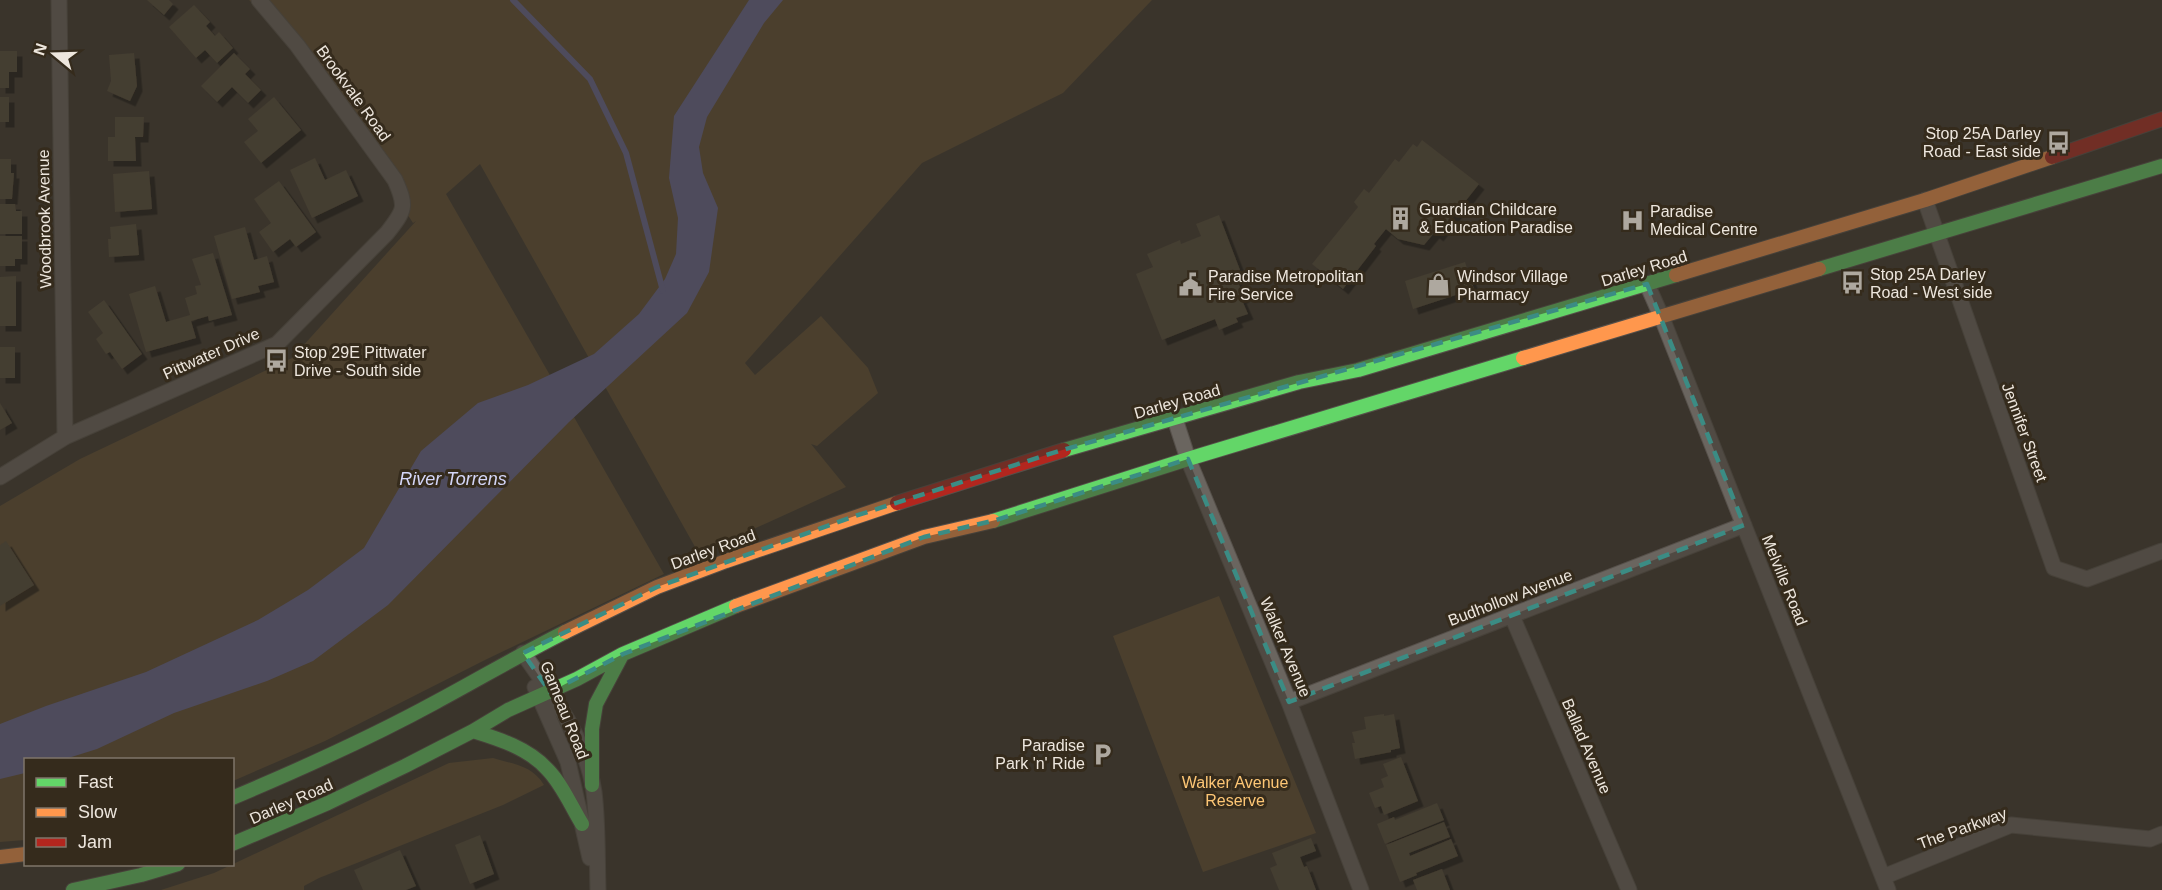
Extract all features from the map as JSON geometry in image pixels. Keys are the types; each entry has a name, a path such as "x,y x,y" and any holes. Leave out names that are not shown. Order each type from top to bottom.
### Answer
{"main road":[{"name":"Darley Road","path":"234,797 326,758 435,703 523,653 657,587 726,561 855,516 1059,452 1299,382 1380,364 1925,200 2162,118"},
{"name":"Darley Road","path":"234,843 328,803 473,731 508,710 623,654 742,603 924,537 996,520 1188,459 2162,166"},
{"path":"592,785 592,729 596,704 623,654"},
{"path":"473,731 508,744 537,759 547,768 582,824"},
{"path":"0,857 24,854"},
{"path":"74,890 171,866"}],"street":[{"name":"Woodbrook Avenue","path":"59,0 65,437"},
{"name":"Brookvale Road","path":"259,0 297,45 395,180 403,199 400,215"},
{"name":"Jennifer Street","path":"1925,200 2054,568 2087,579 2162,551"},
{"name":"Pittwater Drive","path":"0,477 65,437 277,344 387,233 400,215"},
{"name":"Melville Road","path":"1647,284 1886,883"},
{"name":"Walker Avenue","path":"1174,419 1188,459 1289,702 1361,890"},
{"name":"Budhollow Avenue","path":"1289,702 1744,525"},
{"name":"Ballad Avenue","path":"1512,616 1629,890"},
{"name":"Gameau Road","path":"523,653 544,694 568,762 598,890"},
{"name":"Gameau Road","path":"544,694 579,744 594,791 598,890"},
{"name":"The Parkway","path":"1886,883 2011,825 2150,839 2162,834"}],"highlighted area":[{"path":"1647,284 1744,525 1289,702 1188,459 996,520 924,537 623,654 550,692 523,653 657,587 855,516 1059,451"}],"green space":[{"path":"249,0 1152,0 1063,93 922,163 745,363 755,375 821,316 868,368 878,393 817,446 811,444 846,487 699,554 480,164 446,194 664,574 485,660 325,741 234,781 234,758 24,758 24,840 0,842 0,506 80,459 292,358 416,221 413,223 297,45"},
{"name":"Walker Avenue Reserve","path":"1219,596 1316,833 1203,872 1113,636"},
{"path":"493,758 528,770 544,785 503,805 319,878 304,886 304,890 161,890 234,866 234,864 449,763"}],"water":[{"name":"River Torrens","path":"749,0 783,0 764,23 707,117 699,147 703,173 718,208 709,272 687,313 569,422 388,605 313,661 267,681 174,713 97,749 68,758 24,758 24,773 0,779 0,724 146,672 258,620 308,590 364,548 421,451 478,403 528,385 594,354 639,314 665,279 676,254 678,218 669,178 674,116"}],"building":[{"path":"147,0 169,0 173,4 164,15"},
{"path":"194,5 210,22 206,26 215,36 219,32 233,48 217,63 205,50 196,58 169,27"},
{"path":"0,51 17,51 17,72 9,72 9,88 0,88"},
{"path":"134,53 137,86 130,101 107,91 111,81 109,55"},
{"path":"234,53 250,69 245,74 261,90 248,103 232,87 217,102 201,86"},
{"path":"0,97 9,97 9,122 0,122"},
{"path":"274,97 301,130 261,163 244,142 258,131 248,119"},
{"path":"115,117 144,117 143,137 135,137 136,161 108,161 108,137 115,137"},
{"name":"Guardian Childcare & Education Paradise","path":"1422,140 1479,184 1438,236 1434,233 1424,245 1398,239 1386,229 1343,289 1312,264 1358,207 1354,202 1364,189 1369,193 1395,159 1399,162 1413,144 1417,147"},
{"path":"315,158 325,180 346,170 358,196 312,218 290,170"},
{"path":"0,159 11,159 11,173 14,173 12,199 0,199"},
{"path":"149,171 152,209 115,212 113,174"},
{"path":"279,181 316,232 296,247 290,239 273,252 259,232 271,223 254,199"},
{"path":"0,204 15,204 16,211 22,211 22,234 0,234"},
{"name":"Paradise Metropolitan Fire Service","path":"1219,215 1240,270 1234,272 1248,314 1236,318 1238,322 1219,330 1215,319 1162,340 1136,274 1153,267 1147,254 1180,240 1181,244 1201,236 1196,224"},
{"path":"136,224 139,255 109,257 110,227"},
{"path":"245,227 254,260 267,256 274,282 258,286 260,292 232,299 214,236"},
{"path":"0,236 22,236 22,259 15,259 15,266 0,266"},
{"path":"213,253 232,315 209,321 208,316 191,321 196,338 146,352 129,294 155,286 166,322 190,315 185,298 197,294 195,286 201,285 192,259"},
{"name":"Windsor Village Pharmacy","path":"1465,262 1474,289 1413,309 1405,281"},
{"path":"16,276 16,326 0,326 0,277"},
{"path":"104,300 142,354 122,369 110,352 106,354 96,339 103,333 88,312"},
{"path":"0,347 15,347 15,378 0,378"},
{"path":"0,403 12,423 0,430"},
{"path":"6,541 34,585 0,606 0,545"},
{"path":"1384,714 1384,716 1394,714 1400,748 1355,759 1352,732 1366,729 1364,717"},
{"path":"1401,757 1418,801 1384,815 1381,806 1375,808 1369,793 1384,787 1381,779 1388,776 1383,764"},
{"path":"1437,803 1444,820 1385,844 1377,824 1394,817 1395,820"},
{"path":"1444,822 1450,837 1409,853 1410,856 1451,839 1458,856 1400,882 1386,845"},
{"path":"480,835 494,874 470,884 455,845"},
{"path":"1311,838 1316,851 1300,857 1304,867 1307,866 1316,890 1279,890 1270,868 1277,865 1272,853"},
{"path":"400,850 416,886 406,890 363,890 354,870"},
{"path":"1442,869 1450,890 1417,890 1413,880"}],"waterway":[{"path":"513,0 590,79 626,153 663,291"}],"traffic: fast":[{"path":"1819,269 2162,166"},
{"path":"1064,450 1299,382 1358,370 1676,275"},
{"path":"993,521 1188,459 1523,358"},
{"path":"234,843 328,803 405,766 508,710 577,679 623,654 736,606"},
{"path":"234,797 386,728 565,632"},
{"path":"592,785 592,729 596,704 622,655"},
{"path":"473,731 513,745 531,755 557,781 582,824"},
{"path":"73,890 171,866"}],"traffic: slow":[{"path":"1676,275 1925,200 2052,157"},
{"path":"1523,358 1819,269"},
{"path":"565,632 657,587 897,503"},
{"path":"736,606 924,537 993,521"},
{"path":"0,857 24,854"}],"traffic: jam":[{"path":"2052,157 2162,119"},
{"path":"897,503 1064,450"}],"place":[{"name":"Stop 25A Darley Road - East side","path":"2059,142"},
{"name":"Guardian Childcare & Education Paradise","path":"1401,218"},
{"name":"Paradise Medical Centre","path":"1632,220"},
{"name":"Stop 25A Darley Road - West side","path":"1852,283"},
{"name":"Paradise Metropolitan Fire Service","path":"1190,285"},
{"name":"Windsor Village Pharmacy","path":"1439,285"},
{"name":"Stop 29E Pittwater Drive - South side","path":"276,361"},
{"name":"Paradise Park 'n' Ride","path":"1103,754"}]}
